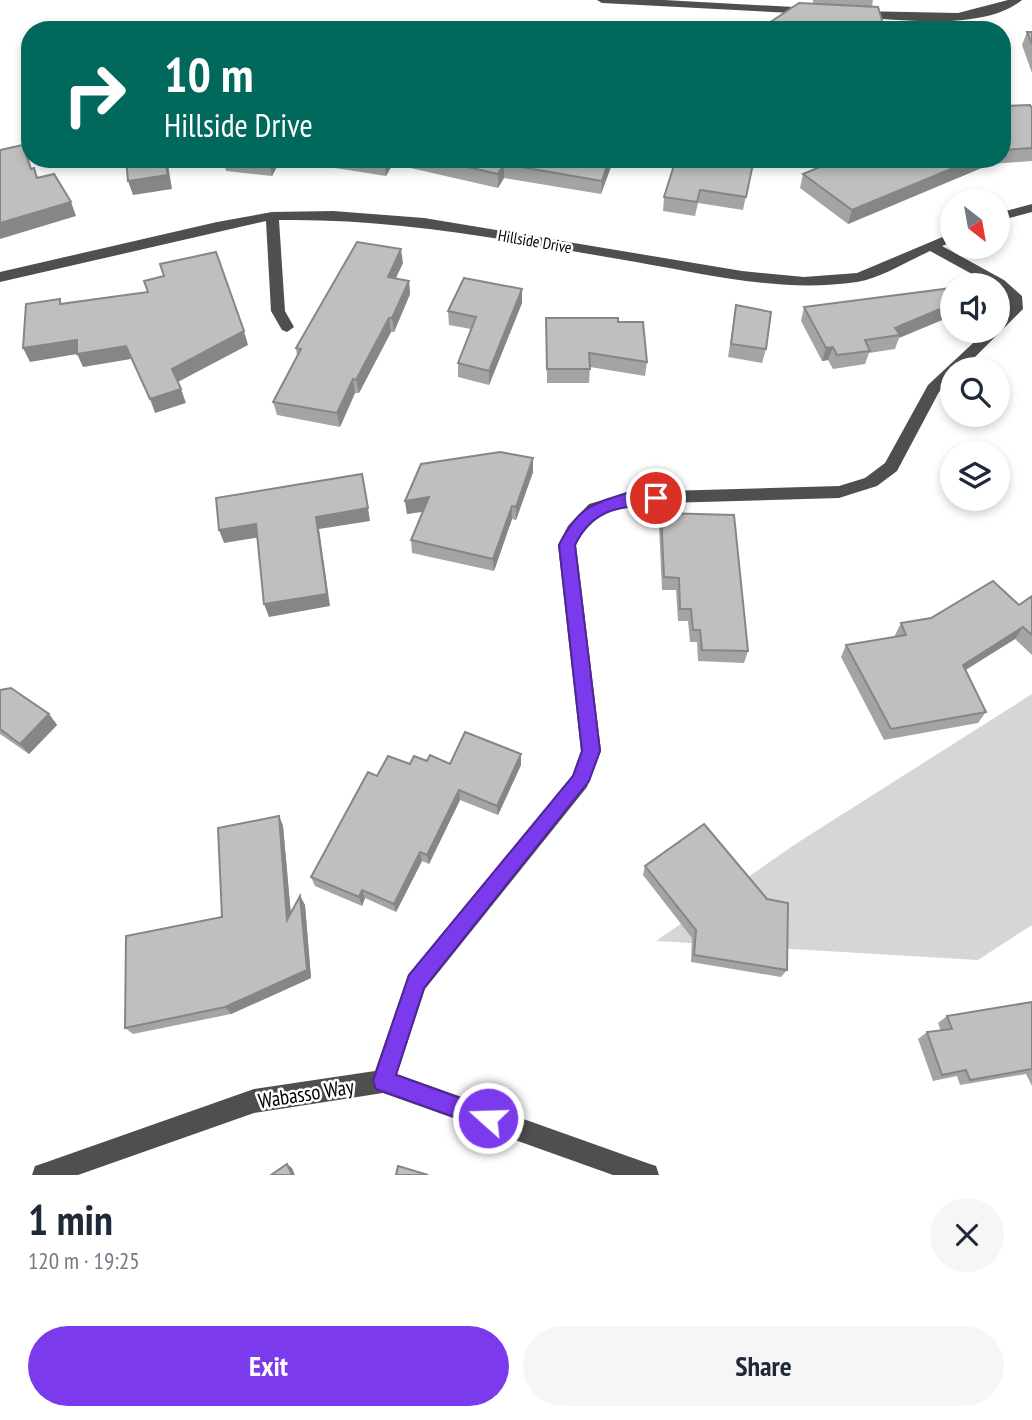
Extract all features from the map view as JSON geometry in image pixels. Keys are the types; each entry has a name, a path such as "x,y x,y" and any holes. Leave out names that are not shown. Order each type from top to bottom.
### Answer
{"street":[{"path":"602,0 831,13"},
{"path":"844,13 952,19 974,16 1017,0"},
{"path":"1010,214 1032,208"},
{"name":"Hillside Drive","path":"0,278 217,226 272,216 334,215 425,222 742,276 804,282 859,277 940,242"},
{"path":"272,216 278,311 287,327"},
{"path":"931,246 981,273"},
{"path":"1010,292 1015,296 1016,309 1010,315"},
{"path":"967,357 981,343"},
{"path":"383,1081 416,982 580,781 591,751 567,545 574,531 595,509 630,498 839,492 871,482 891,467 933,389 940,382"},
{"name":"Wabasso Way","path":"44,1175 254,1101 383,1081 647,1175"}],"shaded area":[{"path":"1032,694 1032,925 978,960 656,941 797,843"}],"building":[{"path":"799,3 878,7 882,21 772,21"},
{"path":"1030,105 1032,108 1032,148 1011,149 1011,106"},
{"path":"21,145 21,168 34,168 37,178 54,174 71,202 0,223 0,150"},
{"path":"127,168 167,168 168,175 128,181"},
{"path":"472,168 502,168 498,174"},
{"path":"527,168 606,168 602,181"},
{"path":"673,168 752,168 746,197 700,190 697,202 664,197"},
{"path":"817,168 953,168 852,210 803,174"},
{"path":"357,242 401,249 388,277 409,281 392,318 389,318 356,380 353,379 337,413 273,402 301,349 296,348"},
{"path":"216,252 244,331 172,369 181,389 150,399 126,346 77,354 77,340 23,348 26,304 60,299 60,304 148,292 144,281 164,276 160,264"},
{"path":"464,278 522,289 489,371 458,363 476,317 448,311"},
{"path":"940,290 940,309 895,328 900,335 865,340 870,351 837,355 833,347 826,348 804,307"},
{"path":"736,305 771,312 766,349 731,344"},
{"path":"546,318 618,318 618,322 643,322 647,362 589,353 590,369 547,369"},
{"path":"500,452 533,458 516,507 512,506 493,559 411,540 429,497 405,501 421,464"},
{"path":"362,474 368,508 316,517 327,594 264,604 256,524 219,530 216,498"},
{"path":"661,513 734,515 748,651 702,650 700,630 693,630 691,609 680,609 679,578 664,577"},
{"path":"993,581 1019,605 1032,596 1032,635 1023,627 963,665 986,712 891,729 846,645 906,635 901,623 931,618"},
{"path":"11,688 49,714 20,744 0,729 0,690"},
{"path":"465,732 521,754 497,806 459,790 427,855 420,852 394,904 362,890 359,897 311,877 368,772 377,776 388,756 410,764 414,756 427,761 430,755 450,764"},
{"path":"279,816 287,920 300,896 307,970 225,1007 125,1028 126,936 222,917 218,828"},
{"path":"704,824 767,899 788,903 787,970 694,955 696,930 645,866"},
{"path":"1032,1002 1032,1069 970,1080 966,1070 942,1075 927,1032 952,1029 947,1016"},
{"path":"287,1164 292,1175 271,1175"},
{"path":"398,1166 428,1175 396,1175"}],"route":[{"path":"488,1118 383,1081 416,982 580,781 591,751 567,545 574,531 595,509 630,498 656,498"}]}
